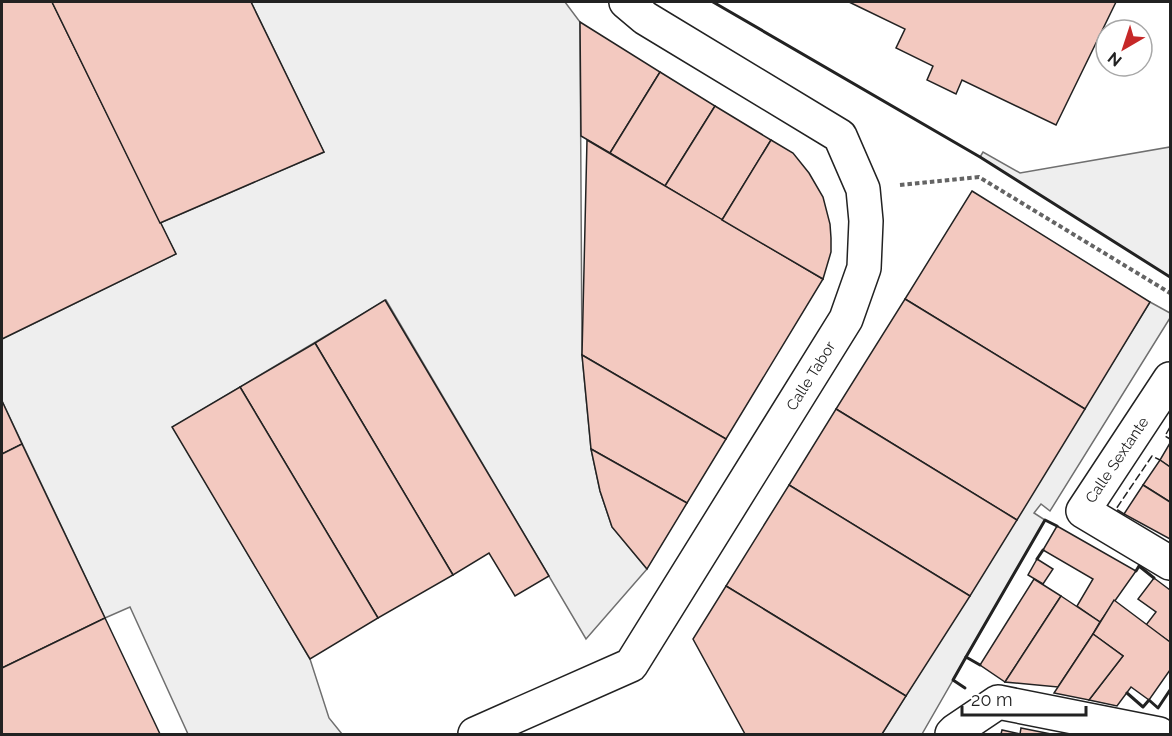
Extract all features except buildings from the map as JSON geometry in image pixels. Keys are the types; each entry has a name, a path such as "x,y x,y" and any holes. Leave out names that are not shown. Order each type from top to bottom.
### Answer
{"street":[{"name":"Calle Tabor","path":"475,734 631,665 846,319 864,268 866,221 863,189 840,136 645,18 626,2"},
{"name":"Calle Sextante","path":"1170,379 1083,511 1170,562"},
{"path":"952,735 998,702 1159,734 1170,733"},
{"path":"1159,734 1170,717"}],"path":[{"path":"863,189 979,177 1170,293"}],"shaded area":[{"path":"251,2 565,2 580,22 582,355 591,449 600,491 612,527 647,569 586,639 386,300 173,427 310,659 329,718 342,734 188,734 130,607 105,618 2,401 2,339 176,254 160,223 324,152"},
{"path":"1170,147 1170,277 980,157 983,152 1020,173"},
{"path":"1150,302 1170,313 1170,318 1050,511 1041,504 1034,513 1045,520 922,734 882,734"}],"fence":[{"path":"1170,427 1165,436 1170,439"},
{"path":"1124,514 1116,509 1152,456 1160,460"}],"wall":[{"path":"713,2 980,157 1170,277"},
{"path":"966,657 1045,520 1057,526"},
{"path":"1037,559 1043,550"},
{"path":"1136,571 1139,566 1154,578"},
{"path":"965,688 953,680 966,657 980,665"},
{"path":"1127,693 1143,707 1149,700 1158,708 1170,690"}]}
